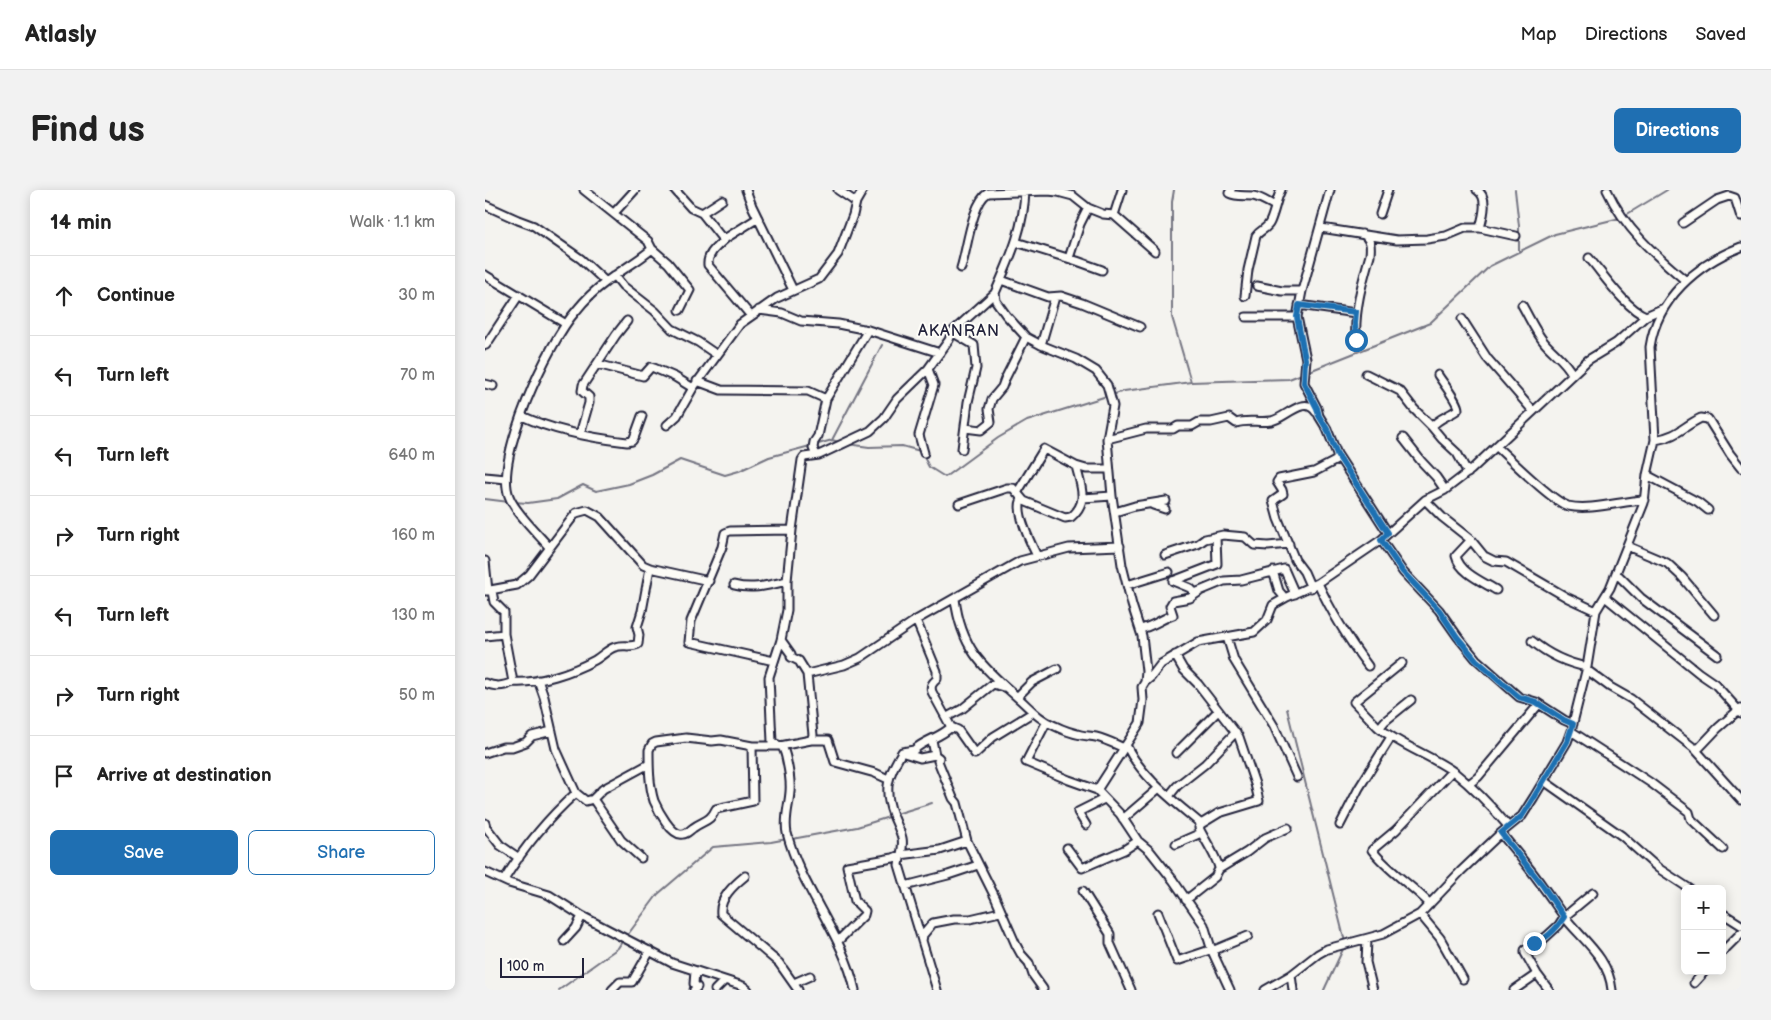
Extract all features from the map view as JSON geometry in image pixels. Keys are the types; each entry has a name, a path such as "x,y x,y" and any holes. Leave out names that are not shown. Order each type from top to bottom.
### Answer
{"street":[{"path":"584,190 648,241 652,249 668,263 691,290 680,310"},
{"path":"675,190 691,208 702,213 721,237 727,238"},
{"path":"746,190 793,290"},
{"path":"838,190 856,202"},
{"path":"667,424 677,416 695,385 739,324 793,290 819,279 831,264 841,246 856,202 863,190"},
{"path":"1114,216 1122,190"},
{"path":"1231,190 1229,193 1231,194 1243,197 1258,197 1275,206"},
{"path":"1245,296 1250,259 1256,236 1269,223 1281,190"},
{"path":"1319,416 1304,383 1303,344 1297,317 1301,291 1321,228 1330,190"},
{"path":"1380,214 1385,205 1388,190"},
{"path":"1477,190 1481,193 1484,200 1480,228"},
{"path":"1607,190 1616,209 1638,238 1686,282"},
{"path":"615,213 632,191"},
{"path":"961,268 978,204 983,196 989,193 1025,191 1076,193 1088,208 1114,216 1155,250"},
{"path":"855,990 852,974 838,941 796,861 785,822 790,790 790,774 785,752 780,746 772,742 769,677 781,640 787,610 787,581 792,530 802,460 804,457 816,455 870,431 881,422 897,399 940,353 952,332 995,293 1017,242 1024,214 1025,191"},
{"path":"1683,223 1717,200 1729,196 1735,198 1741,217"},
{"path":"702,213 723,200"},
{"path":"485,204 534,226 581,259 606,282"},
{"path":"1069,258 1080,224 1088,208"},
{"path":"751,316 708,265 708,260 712,252 727,238 758,218"},
{"path":"1321,228 1391,240 1446,236 1465,228 1480,228 1516,236"},
{"path":"1356,340 1356,312 1371,245 1367,238 1361,234"},
{"path":"1017,242 1102,270"},
{"path":"1265,990 1291,975 1327,949 1367,940 1390,931 1420,914 1461,871 1508,826 1522,816 1567,742 1587,668 1596,611 1610,588 1645,500 1647,475 1655,440 1650,347 1652,335 1664,308 1677,289 1710,262 1741,247"},
{"path":"549,547 509,498 505,479 511,447 544,359 575,311 606,282 652,249"},
{"path":"1589,258 1629,304 1639,313 1646,316"},
{"path":"485,274 566,324"},
{"path":"615,276 623,286 655,311 672,329 698,342 717,355"},
{"path":"1001,280 1048,298 1061,296 1082,303 1139,328"},
{"path":"1257,286 1282,291 1301,291"},
{"path":"995,293 996,301 1026,337 1041,345 1076,358 1096,372 1107,385 1113,406 1107,439 1112,496 1127,585 1141,629 1146,671 1145,682 1142,687 1143,700 1140,723 1097,790"},
{"path":"486,345 519,295"},
{"path":"1041,345 1055,297"},
{"path":"1299,305 1356,312"},
{"path":"1522,305 1539,335 1555,354 1569,366 1572,374"},
{"path":"1145,682 1151,678 1161,664 1199,642 1254,632 1267,620 1273,605 1311,588 1381,540 1425,500 1445,490 1468,473 1588,360 1616,343 1646,316 1664,308"},
{"path":"759,310 782,313 801,321 838,324 868,330 940,353"},
{"path":"1246,316 1297,317"},
{"path":"1462,319 1487,358 1533,410"},
{"path":"580,434 589,403 589,397 583,391 587,376 627,321"},
{"path":"816,455 813,448 814,442 818,436 826,399 868,330"},
{"path":"952,332 974,345 976,361 962,450"},
{"path":"965,428 981,430 991,422 989,409 992,399 1003,387 1005,378 1026,337"},
{"path":"597,364 643,376 651,367 695,385 721,390 808,392 826,399"},
{"path":"924,453 919,435 934,385 928,368"},
{"path":"1366,374 1400,391 1414,409 1457,453 1468,473"},
{"path":"1432,428 1439,420 1458,409 1456,401 1438,375"},
{"path":"485,384 493,386"},
{"path":"1107,439 1146,429 1173,429 1178,426 1192,426 1199,422 1211,422 1229,418 1236,422 1244,420 1275,421 1296,407 1306,405 1314,408 1327,429 1337,454 1388,533"},
{"path":"522,416 533,421 580,434 629,442 634,438 642,416"},
{"path":"1655,440 1681,432 1701,418 1708,419 1741,468"},
{"path":"1403,438 1445,490"},
{"path":"1497,447 1551,496 1567,506 1578,507 1645,500"},
{"path":"1017,493 1044,449 1086,470 1109,469"},
{"path":"1311,588 1304,572 1295,560 1278,519 1273,502 1283,494 1277,481 1288,476 1314,472 1335,461 1337,454"},
{"path":"959,504 1007,488 1013,488 1024,501 1065,518 1071,518 1083,498 1076,466"},
{"path":"1647,475 1698,502 1708,510"},
{"path":"485,477 505,479"},
{"path":"1083,498 1112,496"},
{"path":"1425,500 1471,540 1484,556 1494,562 1506,562 1568,598 1596,611"},
{"path":"1024,501 1021,501 1019,505 1029,538 1037,556"},
{"path":"1115,512 1135,506 1166,505"},
{"path":"489,591 517,585 529,575 576,513 587,510 600,517 643,565 649,568 709,581"},
{"path":"774,661 689,642 691,621 723,548 725,533 730,531 792,530"},
{"path":"1165,555 1198,544 1205,539 1223,535 1245,537 1253,545 1289,544"},
{"path":"1216,536 1217,564 1173,581 1190,588 1195,593 1224,582 1241,580 1284,569 1295,594"},
{"path":"1381,540 1403,572 1439,610 1457,637 1476,660 1519,697 1539,704 1564,720 1689,812 1691,819 1723,850"},
{"path":"1471,540 1456,556 1457,562 1473,577 1496,590"},
{"path":"807,674 844,665 860,658 916,620 1020,560 1069,548 1120,546"},
{"path":"1627,546 1667,563 1682,577 1713,614"},
{"path":"485,561 489,591 494,602 504,612 504,634 513,682"},
{"path":"485,683 498,687 513,682 525,683 538,680 561,674 594,660 615,647 632,647 638,644 639,635 637,627 642,611 649,568"},
{"path":"1273,571 1279,591 1285,598"},
{"path":"1127,585 1169,572"},
{"path":"1616,573 1641,598 1717,655"},
{"path":"733,585 743,588 759,587 787,581"},
{"path":"1318,583 1331,612 1350,643 1369,666"},
{"path":"1141,629 1148,628 1173,615 1170,606 1173,601 1190,598 1202,590"},
{"path":"1605,597 1699,673 1710,679 1740,711 1718,728 1699,748 1694,748"},
{"path":"955,599 956,612 975,657 996,680 1033,713 1053,726 1125,746 1133,759 1159,788 1201,824"},
{"path":"916,620 937,671 937,679 932,683 932,692 951,727 957,730 975,754 993,737 1033,713"},
{"path":"485,636 504,634"},
{"path":"1227,637 1234,660 1274,726 1297,777"},
{"path":"781,640 791,654 791,657 802,665 807,674 813,735 811,740"},
{"path":"1532,641 1549,655 1587,668 1610,687 1631,699 1694,748 1741,800"},
{"path":"1175,655 1183,669 1236,732 1244,748 1259,802 1219,814 1201,824 1199,828 1201,833 1219,864 1219,868 1215,877 1186,900"},
{"path":"1402,663 1354,702 1378,727 1391,737 1453,771 1469,784 1508,826"},
{"path":"1017,697 1033,682 1057,669"},
{"path":"538,680 544,697 556,749 576,793 586,801 593,799 603,788 649,767"},
{"path":"947,717 962,709 993,684 1006,688"},
{"path":"1378,727 1411,700"},
{"path":"1469,784 1478,777 1539,704"},
{"path":"1176,753 1218,711"},
{"path":"1046,723 1026,762 1097,790 1123,819 1138,841 1150,851 1173,880 1204,925 1212,950 1230,990"},
{"path":"902,752 914,750 918,745 945,733 951,727"},
{"path":"485,753 503,747 512,747 525,742 532,736 552,731"},
{"path":"1169,796 1177,786 1205,764 1236,732"},
{"path":"1340,825 1359,788 1391,737"},
{"path":"752,746 753,801 716,808 712,818 681,835 674,832 667,824 654,800 649,767 649,750 652,744 662,741 686,738 712,741 721,740 752,746 780,746 811,740 828,740 835,762 875,774 888,780"},
{"path":"932,740 935,755 939,758 953,798 957,804 967,841 1021,954 1029,963 1033,974 1043,989"},
{"path":"902,752 888,780 887,790 903,850 900,855 899,865 937,990"},
{"path":"902,752 919,758 935,755"},
{"path":"1431,904 1419,892 1384,865 1372,850 1396,830 1453,771"},
{"path":"1544,781 1622,836 1658,868 1684,885"},
{"path":"1123,819 1159,788"},
{"path":"504,880 555,811 576,793"},
{"path":"593,799 621,840 641,858"},
{"path":"1086,825 1078,812 1104,799"},
{"path":"485,823 500,845 519,858"},
{"path":"1219,868 1247,852 1265,838 1288,828"},
{"path":"1176,844 1201,833"},
{"path":"1501,833 1543,886 1564,917 1588,941 1600,957 1608,970 1612,990"},
{"path":"838,941 865,911 855,901 847,866 893,858 900,855 940,850 967,841"},
{"path":"1067,848 1082,868 1124,850 1138,841"},
{"path":"905,886 979,865"},
{"path":"485,872 549,895 582,916 672,962 743,986 748,990"},
{"path":"745,876 731,888 720,908 721,914 779,963 798,990"},
{"path":"1083,891 1110,934 1110,943 1131,990"},
{"path":"1549,990 1537,974 1525,950 1547,936 1559,925 1564,917 1593,892"},
{"path":"922,941 923,935 933,923 1000,912"},
{"path":"1158,913 1177,961 1248,936"},
{"path":"1420,914 1441,938 1463,979"},
{"path":"564,941 576,928 582,916"},
{"path":"1726,916 1741,925"},
{"path":"1726,948 1741,933"},
{"path":"1367,940 1366,962 1369,982 1373,990"},
{"path":"612,990 620,982 632,982 650,951"},
{"path":"695,971 694,984 697,987 695,990"},
{"path":"1514,990 1537,974"},
{"path":"1291,975 1293,990"},
{"path":"1695,983 1702,975"},
{"path":"794,983 810,976"},
{"path":"715,990 724,981"}],"waterway":[{"path":"1174,190 1172,202 1172,317 1191,382"},
{"path":"1515,190 1519,226 1519,252"},
{"path":"1624,216 1667,190"},
{"path":"1307,372 1430,323 1490,266 1555,234 1620,218"},
{"path":"832,440 882,345"},
{"path":"1112,395 1124,391 1191,382 1289,379 1302,374"},
{"path":"923,455 929,467 945,477 998,438 1027,421 1107,396"},
{"path":"815,445 832,440 839,442"},
{"path":"848,444 869,447 902,446 920,451"},
{"path":"513,502 528,503 557,499 583,485 596,491 629,484 652,475 680,460 725,475 739,471 769,457 810,446"},
{"path":"485,499 509,502"},
{"path":"1287,709 1345,942"},
{"path":"896,814 932,803"},
{"path":"792,839 857,827 892,816"},
{"path":"626,937 658,894 713,847 787,839"},
{"path":"559,990 618,948 623,940"},
{"path":"1324,990 1344,947"}],"district":[{"name":"AKANRAN","path":"959,331"}],"route":[{"path":"1356,340 1356,312 1299,305 1297,317 1305,359 1304,383 1337,454 1388,533 1381,540 1403,572 1439,610 1457,637 1476,660 1519,697 1536,702 1573,724 1567,742 1522,816 1501,833 1543,886 1564,917 1559,925 1547,936 1541,941 1534,943"}]}
